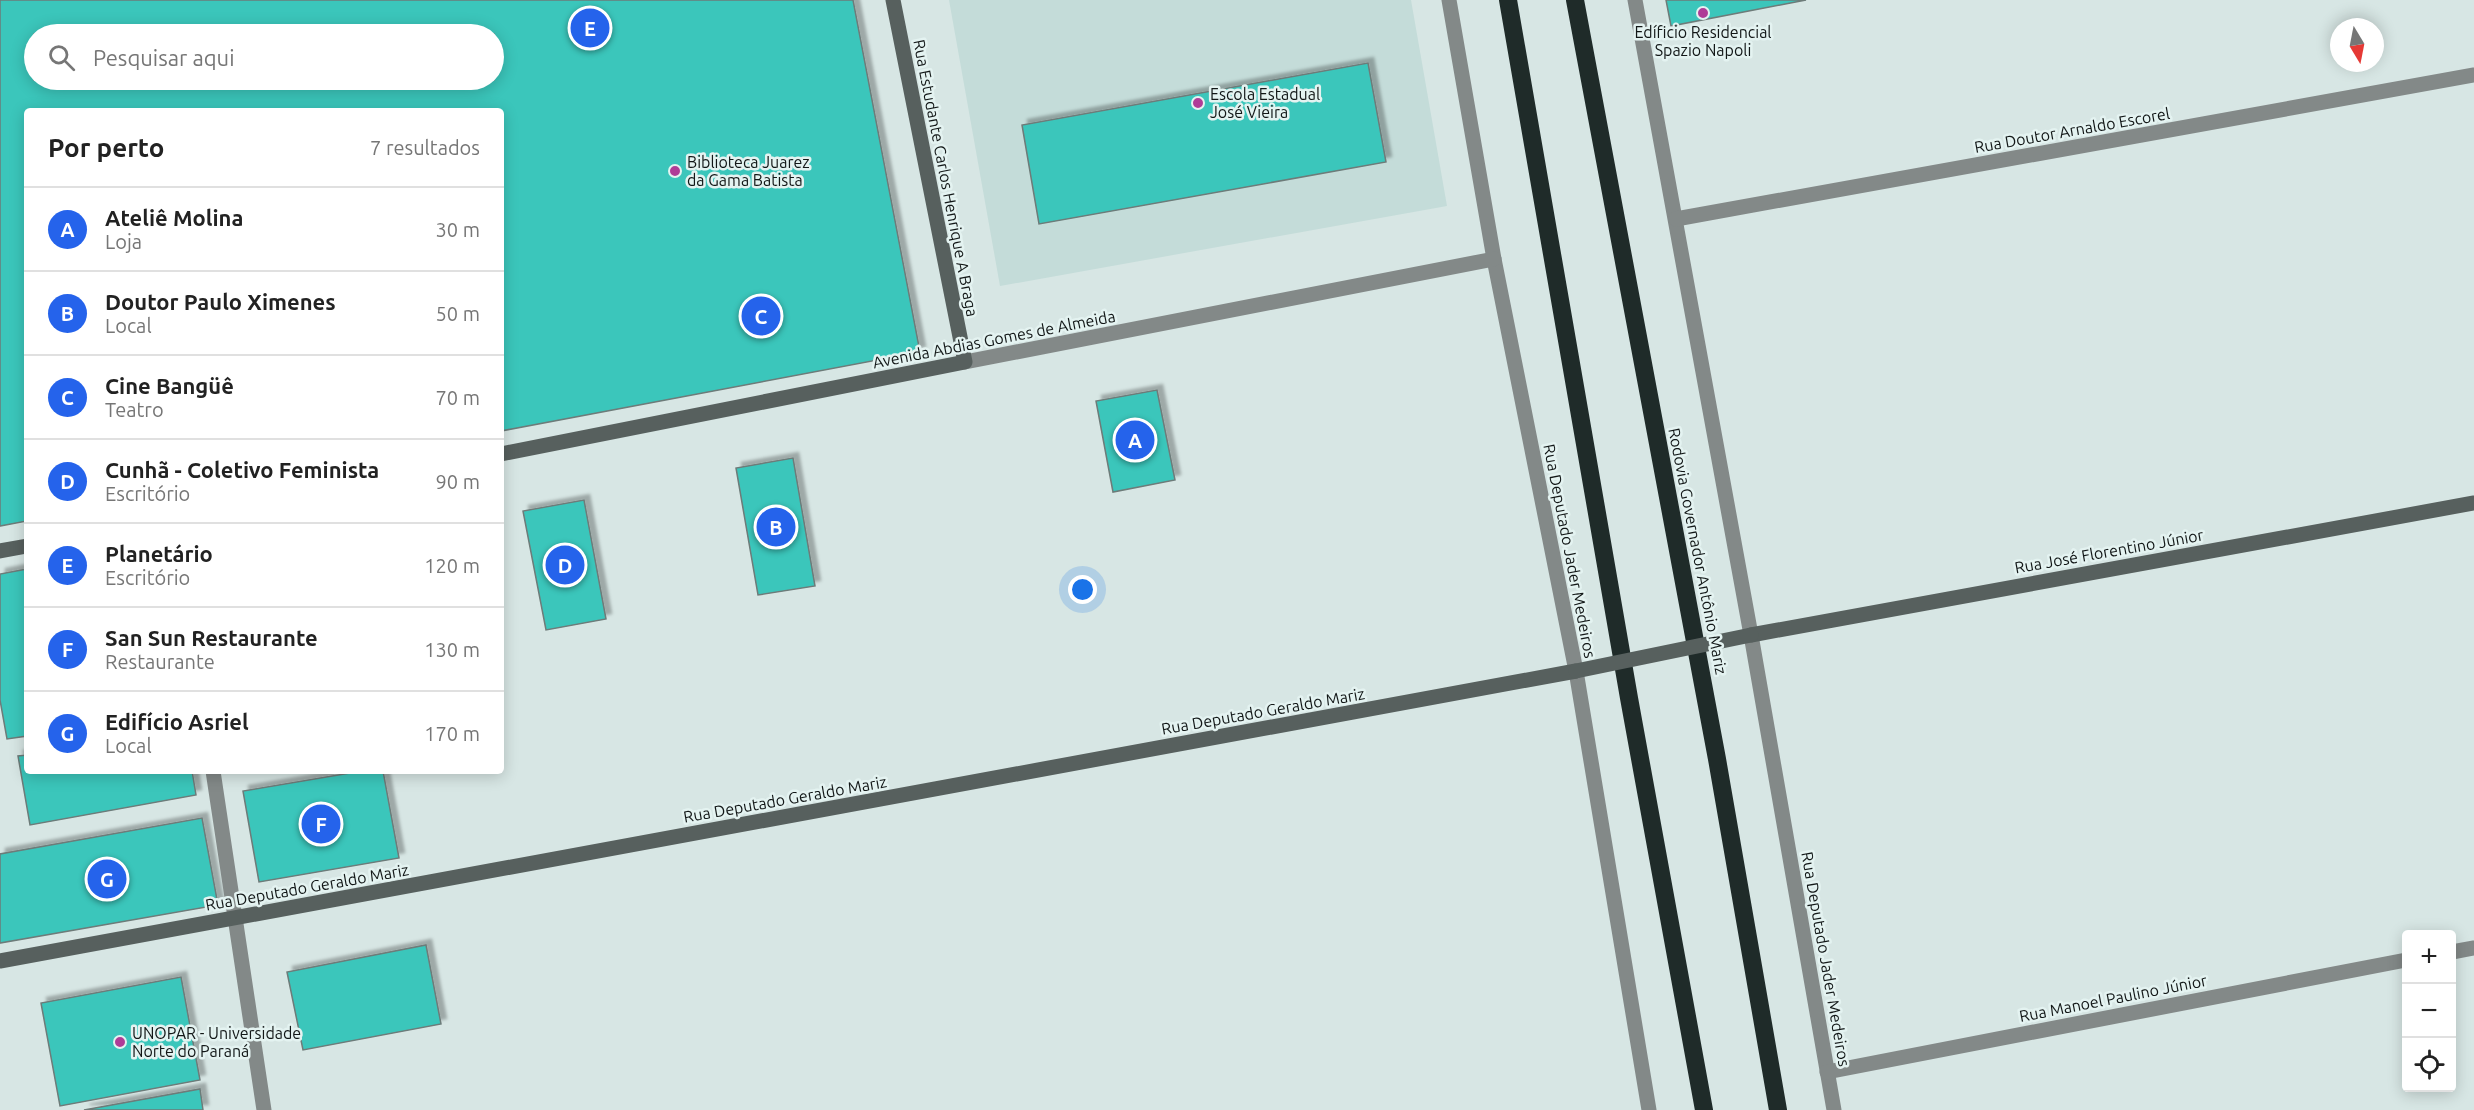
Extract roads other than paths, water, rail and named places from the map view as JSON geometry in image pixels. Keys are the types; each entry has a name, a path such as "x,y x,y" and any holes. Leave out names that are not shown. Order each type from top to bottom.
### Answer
{"highway":[{"path":"1508,0 1627,687 1704,1110"},
{"name":"Rodovia Governador Antônio Mariz","path":"1575,0 1717,759 1778,1110"}],"street":[{"name":"Rua Estudante Carlos Henrique A Braga","path":"893,0 964,362"},
{"name":"Rua Deputado Jader Medeiros","path":"1449,0 1494,259 1576,671 1648,1110"},
{"name":"Rua Deputado Jader Medeiros","path":"1635,0 1751,635 1834,1110"},
{"name":"Rua Doutor Arnaldo Escorel","path":"1676,219 2474,75"},
{"name":"Avenida Abdias Gomes de Almeida","path":"504,453 1494,259"},
{"name":"Rua José Florentino Júnior","path":"1576,671 1751,635 2474,503"},
{"path":"0,551 24,547"},
{"name":"Rua Deputado Geraldo Mariz","path":"0,961 1576,671"},
{"path":"213,774 264,1110"},
{"path":"2456,951 2474,948"},
{"name":"Rua Manoel Paulino Júnior","path":"1827,1072 2402,961"}],"place":[{"name":"Edíficio Residencial Spazio Napoli","path":"1703,13"},
{"name":"Planetário","path":"590,28"},
{"name":"Escola Estadual José Vieira","path":"1198,103"},
{"name":"Biblioteca Juarez da Gama Batista","path":"675,171"},
{"name":"Cine Bangüê","path":"761,316"},
{"name":"Ateliê Molina","path":"1135,440"},
{"name":"Doutor Paulo Ximenes","path":"776,527"},
{"name":"Cunhã - Coletivo Feminista","path":"565,565"},
{"name":"San Sun Restaurante","path":"321,824"},
{"name":"Edifício Asriel","path":"107,879"},
{"name":"UNOPAR - Universidade Norte do Paraná","path":"120,1042"}]}
